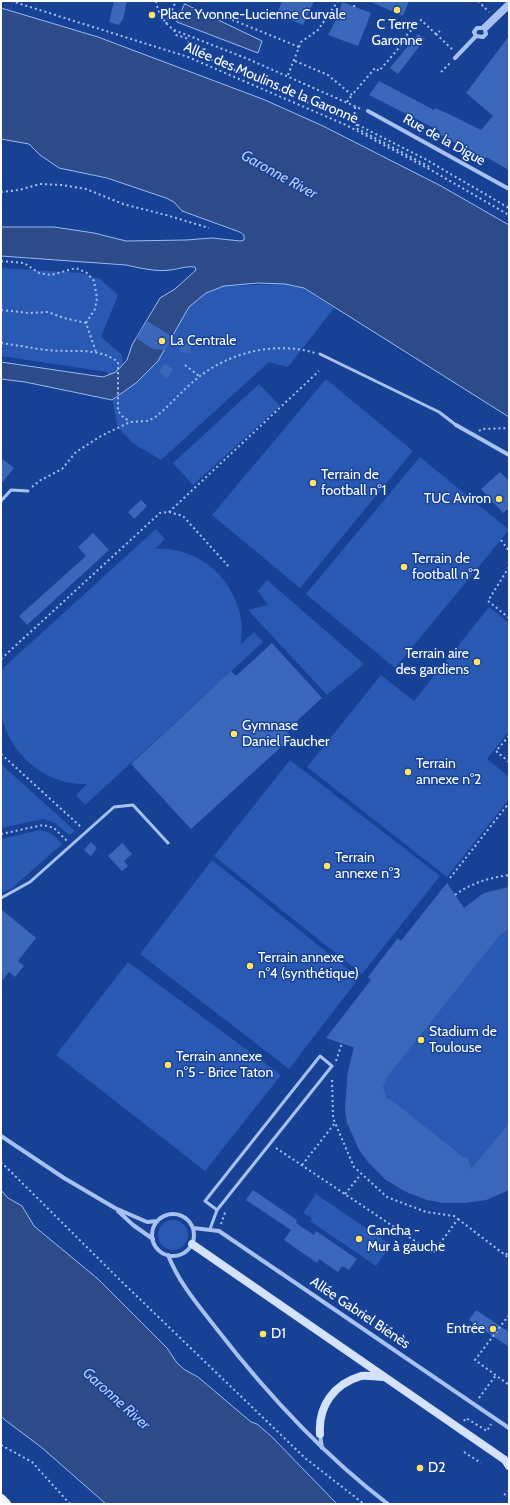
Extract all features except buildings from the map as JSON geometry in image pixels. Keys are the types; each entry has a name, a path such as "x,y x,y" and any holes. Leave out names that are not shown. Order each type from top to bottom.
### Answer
{"main road":[{"path":"192,1244 508,1462"},
{"path":"320,1434 321,1414 326,1402 344,1383 363,1376 384,1377"},
{"path":"1,1499 6,1504"}],"street":[{"path":"476,36 474,32 477,28 482,28 509,2"},
{"path":"476,36 483,37 486,34 485,30 509,7"},
{"path":"457,56 476,36"},
{"name":"Rue de la Digue","path":"368,111 509,189"},
{"path":"456,425 509,455"},
{"path":"1,1136 64,1178 115,1208 147,1222 157,1221"},
{"path":"115,1208 133,1225 153,1238"},
{"path":"168,1255 182,1254 192,1244 194,1233 190,1221 177,1214 163,1216 157,1221 152,1232 158,1249 168,1255 180,1281 248,1370 296,1423 322,1449 359,1482 388,1504"},
{"name":"Allée Gabriel Biénès","path":"193,1228 219,1231 509,1428"},
{"path":"320,1434 322,1449"}],"lane":[{"path":"320,354 439,412 456,425"},
{"path":"1,501 11,490 28,491"},
{"path":"1,898 30,882 114,807 133,806 168,843"},
{"path":"210,1229 217,1210 332,1066 320,1056 205,1201 217,1210"}],"path":[{"name":"Allée des Moulins de la Garonne","path":"11,1 188,57 346,125 431,170 509,215"},
{"path":"156,1 157,8 166,25 174,30 288,75 347,102 356,107 354,123"},
{"path":"166,25 176,1"},
{"path":"288,75 295,61 301,42 318,30 338,1"},
{"path":"354,7 355,1"},
{"path":"478,1 494,17"},
{"path":"222,16 299,47"},
{"path":"347,102 375,68 379,71 404,42 402,40 421,20 457,56 441,72"},
{"path":"174,30 176,35 186,38 194,52 357,124 425,158 509,208"},
{"path":"436,34 440,31"},
{"path":"295,61 328,75 352,95"},
{"path":"357,124 356,128 428,166 431,170"},
{"path":"1,192 19,190 40,184 62,184 86,189 123,204 166,214 209,228"},
{"path":"1,261 24,263 39,273 51,275 76,268 87,273 94,281 97,298 95,309 86,322"},
{"path":"1,310 29,313 48,312 64,318 86,322"},
{"path":"86,322 96,352"},
{"path":"1,343 48,350 96,352 108,355 118,362 118,411 130,422"},
{"path":"28,491 39,481 62,469 76,452 101,436 130,422 147,421 154,418 199,376 224,362 258,350 294,348 320,354"},
{"path":"185,365 199,376"},
{"path":"169,512 319,371"},
{"path":"474,435 482,428 509,428"},
{"path":"1,659 160,513 169,512 183,516 229,567"},
{"path":"501,540 509,551"},
{"path":"509,566 488,601 509,618"},
{"path":"509,736 496,751 509,762"},
{"path":"1,754 86,832"},
{"path":"450,878 509,803"},
{"path":"1,834 43,825 50,826 71,845"},
{"path":"455,895 467,886 493,877 509,875"},
{"path":"336,1062 342,1044"},
{"path":"332,1075 333,1118 354,1167 387,1197 426,1212 454,1216 509,1258"},
{"path":"302,1165 335,1123"},
{"path":"270,1144 433,1253 458,1219"},
{"path":"1,1162 120,1280 305,1458 364,1504"},
{"path":"345,1194 361,1174"},
{"path":"506,1255 509,1251"},
{"path":"509,1315 474,1360 509,1385"},
{"path":"474,1404 496,1375"},
{"path":"466,1418 486,1431"},
{"path":"1,1445 32,1462 70,1504"},
{"path":"464,1452 481,1463"},
{"path":"504,1495 509,1491"}],"shaded area":[{"path":"1,268 82,273 100,279 118,295 101,337 122,355 125,390 158,361 189,307 206,293 224,286 285,284 303,288 334,308 288,367 269,362 161,460 134,444 118,428 107,372 1,356"},
{"name":"Terrain de football n°1","path":"326,379 413,451 300,588 212,515"},
{"path":"259,384 280,406 193,485 173,463"},
{"name":"Terrain de football n°2","path":"420,457 509,530 395,668 306,594"},
{"path":"156,529 165,539 155,549 174,550 192,555 207,564 220,576 231,591 238,608 242,625 241,644 254,632 263,642 85,805 76,795 87,784 59,780 45,774 33,766 14,745 2,718 1,670"},
{"path":"267,580 364,664 327,695 248,610 268,605 258,591"},
{"name":"Terrain annexe n°2","path":"489,607 509,623 509,731 487,759 509,777 509,799 447,877 307,767 381,675 414,701"},
{"name":"Terrain annexe n°3","path":"290,760 440,876 362,974 214,856"},
{"path":"1,764 75,831 69,835 55,823 43,819 1,828"},
{"path":"40,830 51,833 62,844 11,889 1,893 1,839"},
{"name":"Terrain annexe n°4 (synthétique)","path":"212,860 359,978 289,1069 140,954"},
{"name":"Stadium de Toulouse","path":"447,883 464,908 484,893 509,887 509,1190 486,1200 464,1203 443,1203 386,1180 369,1163 359,1150 345,1109 348,1071 355,1048 326,1038 371,980 368,977 398,938 401,941"},
{"name":"Terrain annexe n°5 - Brice Taton","path":"128,962 281,1075 205,1171 56,1055"},
{"name":"Cancha - Mur à gauche","path":"316,1194 391,1245 376,1266 310,1221 312,1218 303,1213"},
{"path":"173,1220 179,1221 187,1229 187,1241 179,1249 173,1250 167,1249 159,1241 158,1235 159,1229 167,1221"}],"water":[{"path":"185,4 262,41 258,53 177,22"},
{"name":"Garonne River","path":"1,8 98,37 265,100 323,126 441,186 509,225 509,417 304,288 285,284 258,283 224,286 206,293 189,307 158,361 136,383 112,400 25,382 1,379 1,362 103,377 116,372 127,360 132,345 160,298 175,289 196,270 195,267 185,267 173,270 154,270 126,265 1,256 1,227 54,227 94,233 126,241 212,238 240,241 244,240 244,236 239,232 182,211 174,202 166,198 107,178 59,168 40,155 29,144 1,139"},
{"name":"Garonne River","path":"1,1190 8,1198 22,1206 34,1226 98,1279 167,1348 177,1363 185,1370 198,1377 251,1422 257,1424 272,1437 337,1504 106,1504 41,1447 5,1420 1,1416"}],"place":[{"name":"C Terre Garonne","path":"397,10"},
{"name":"Place Yvonne-Lucienne Curvale","path":"152,15"},
{"name":"La Centrale","path":"162,341"},
{"name":"Terrain de football n°1","path":"313,483"},
{"name":"TUC Aviron","path":"499,499"},
{"name":"Terrain de football n°2","path":"404,567"},
{"name":"Terrain aire des gardiens","path":"477,662"},
{"name":"Gymnase Daniel Faucher","path":"234,734"},
{"name":"Terrain annexe n°2","path":"408,772"},
{"name":"Terrain annexe n°3","path":"327,866"},
{"name":"Terrain annexe n°4 (synthétique)","path":"250,966"},
{"name":"Stadium de Toulouse","path":"421,1040"},
{"name":"Terrain annexe n°5 - Brice Taton","path":"168,1065"},
{"name":"Cancha - Mur à gauche","path":"359,1239"},
{"name":"Entrée","path":"493,1329"},
{"name":"D1","path":"263,1334"},
{"name":"D2","path":"420,1468"}]}
